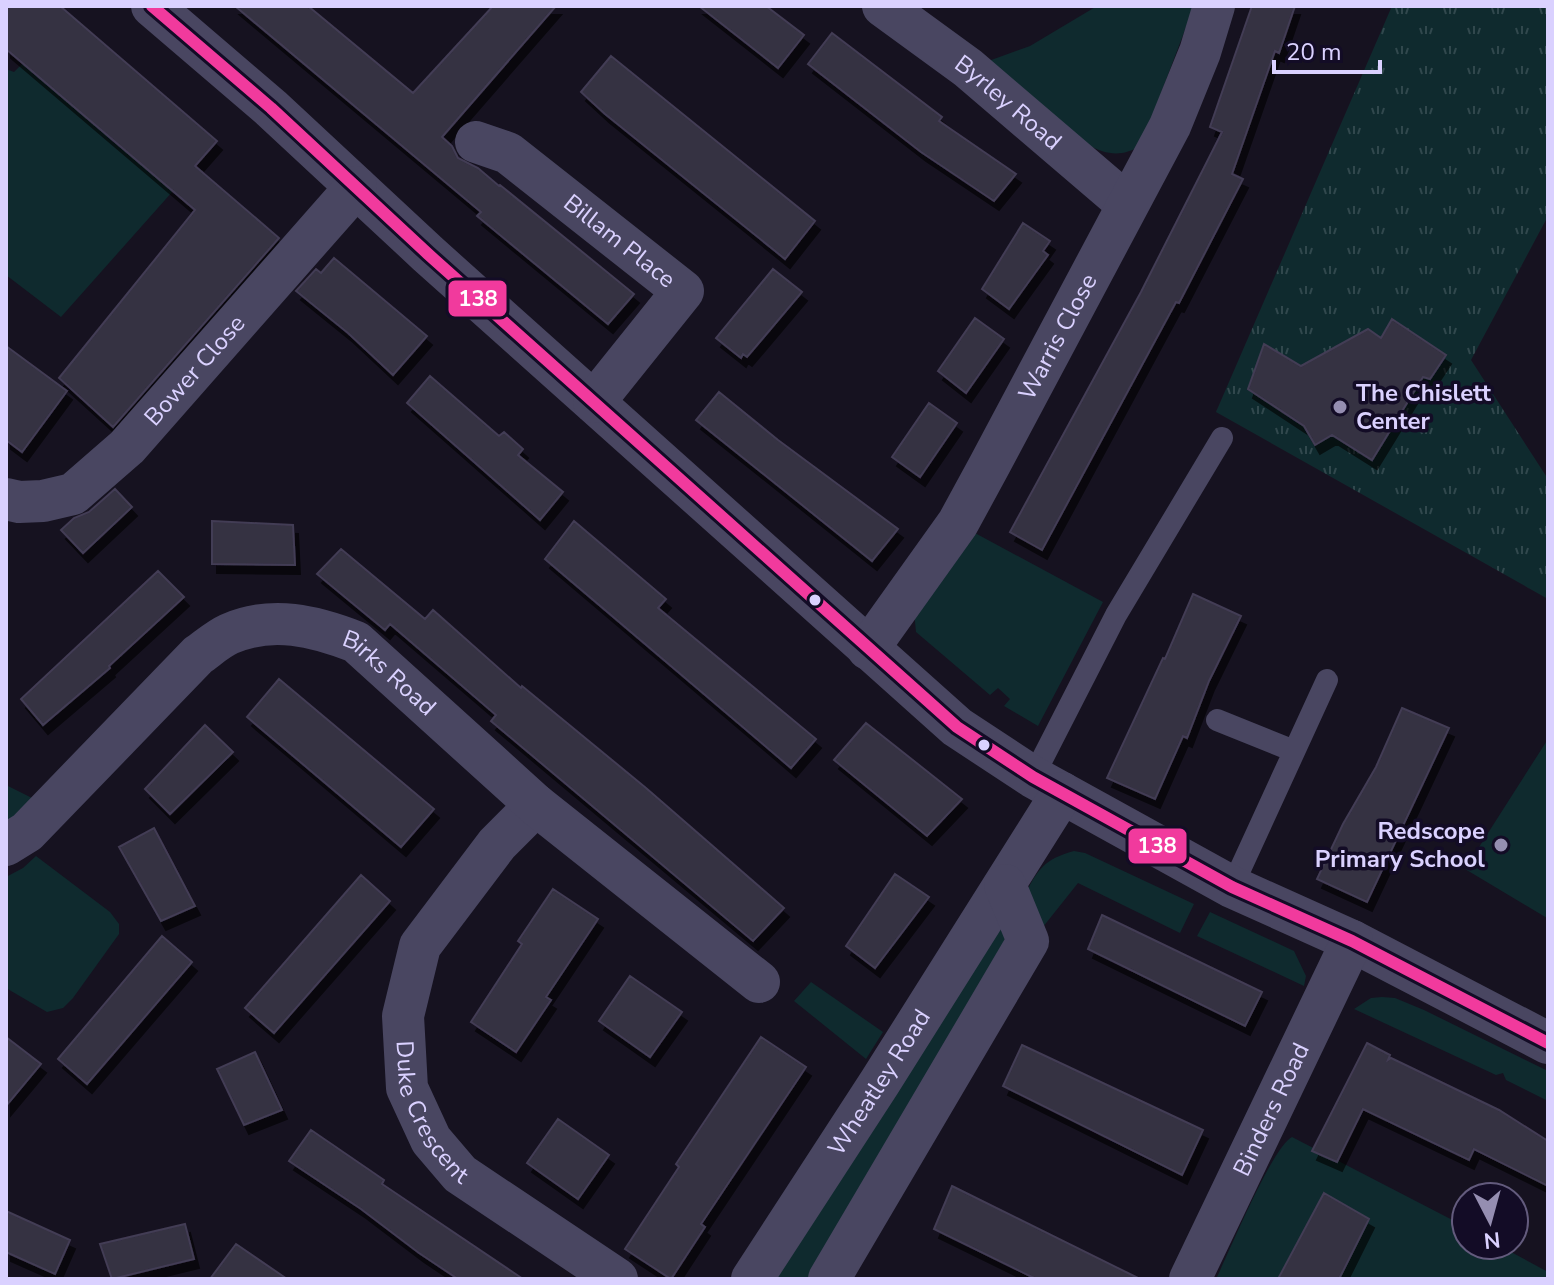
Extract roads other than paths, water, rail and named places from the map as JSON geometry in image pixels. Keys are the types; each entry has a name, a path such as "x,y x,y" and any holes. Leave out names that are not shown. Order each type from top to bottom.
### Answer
{"street":[{"path":"152,6 271,108 957,727 1047,785 1232,887 1352,941 1548,1043"},
{"name":"Byrley Road","path":"883,6 968,68 1127,204"},
{"name":"Warris Close","path":"868,649 958,523 1170,126 1200,52 1214,6"},
{"name":"Billam Place","path":"476,142 508,153 683,291 594,402"},
{"name":"Bower Close","path":"6,499 43,501 73,494 127,447 356,187"},
{"name":"Birks Road","path":"6,845 27,832 198,655 228,634 266,624 319,627 356,642 536,805 759,982"},
{"name":"Wheatley Road","path":"752,1279 1005,885 1047,785"},
{"name":"Duke Crescent","path":"536,805 497,844 420,946 403,1016 407,1088 431,1140 460,1174 617,1279"},
{"path":"829,1279 1028,941 1005,885"},
{"name":"Binders Road","path":"1190,1279 1352,941"}],"lane":[{"path":"1047,785 1116,615 1222,438"},
{"path":"1232,887 1327,680"},
{"path":"1217,720 1294,751"}],"place":[{"name":"The Chislett Center","path":"1340,407"},
{"name":"Redscope Primary School","path":"1501,845"}]}
